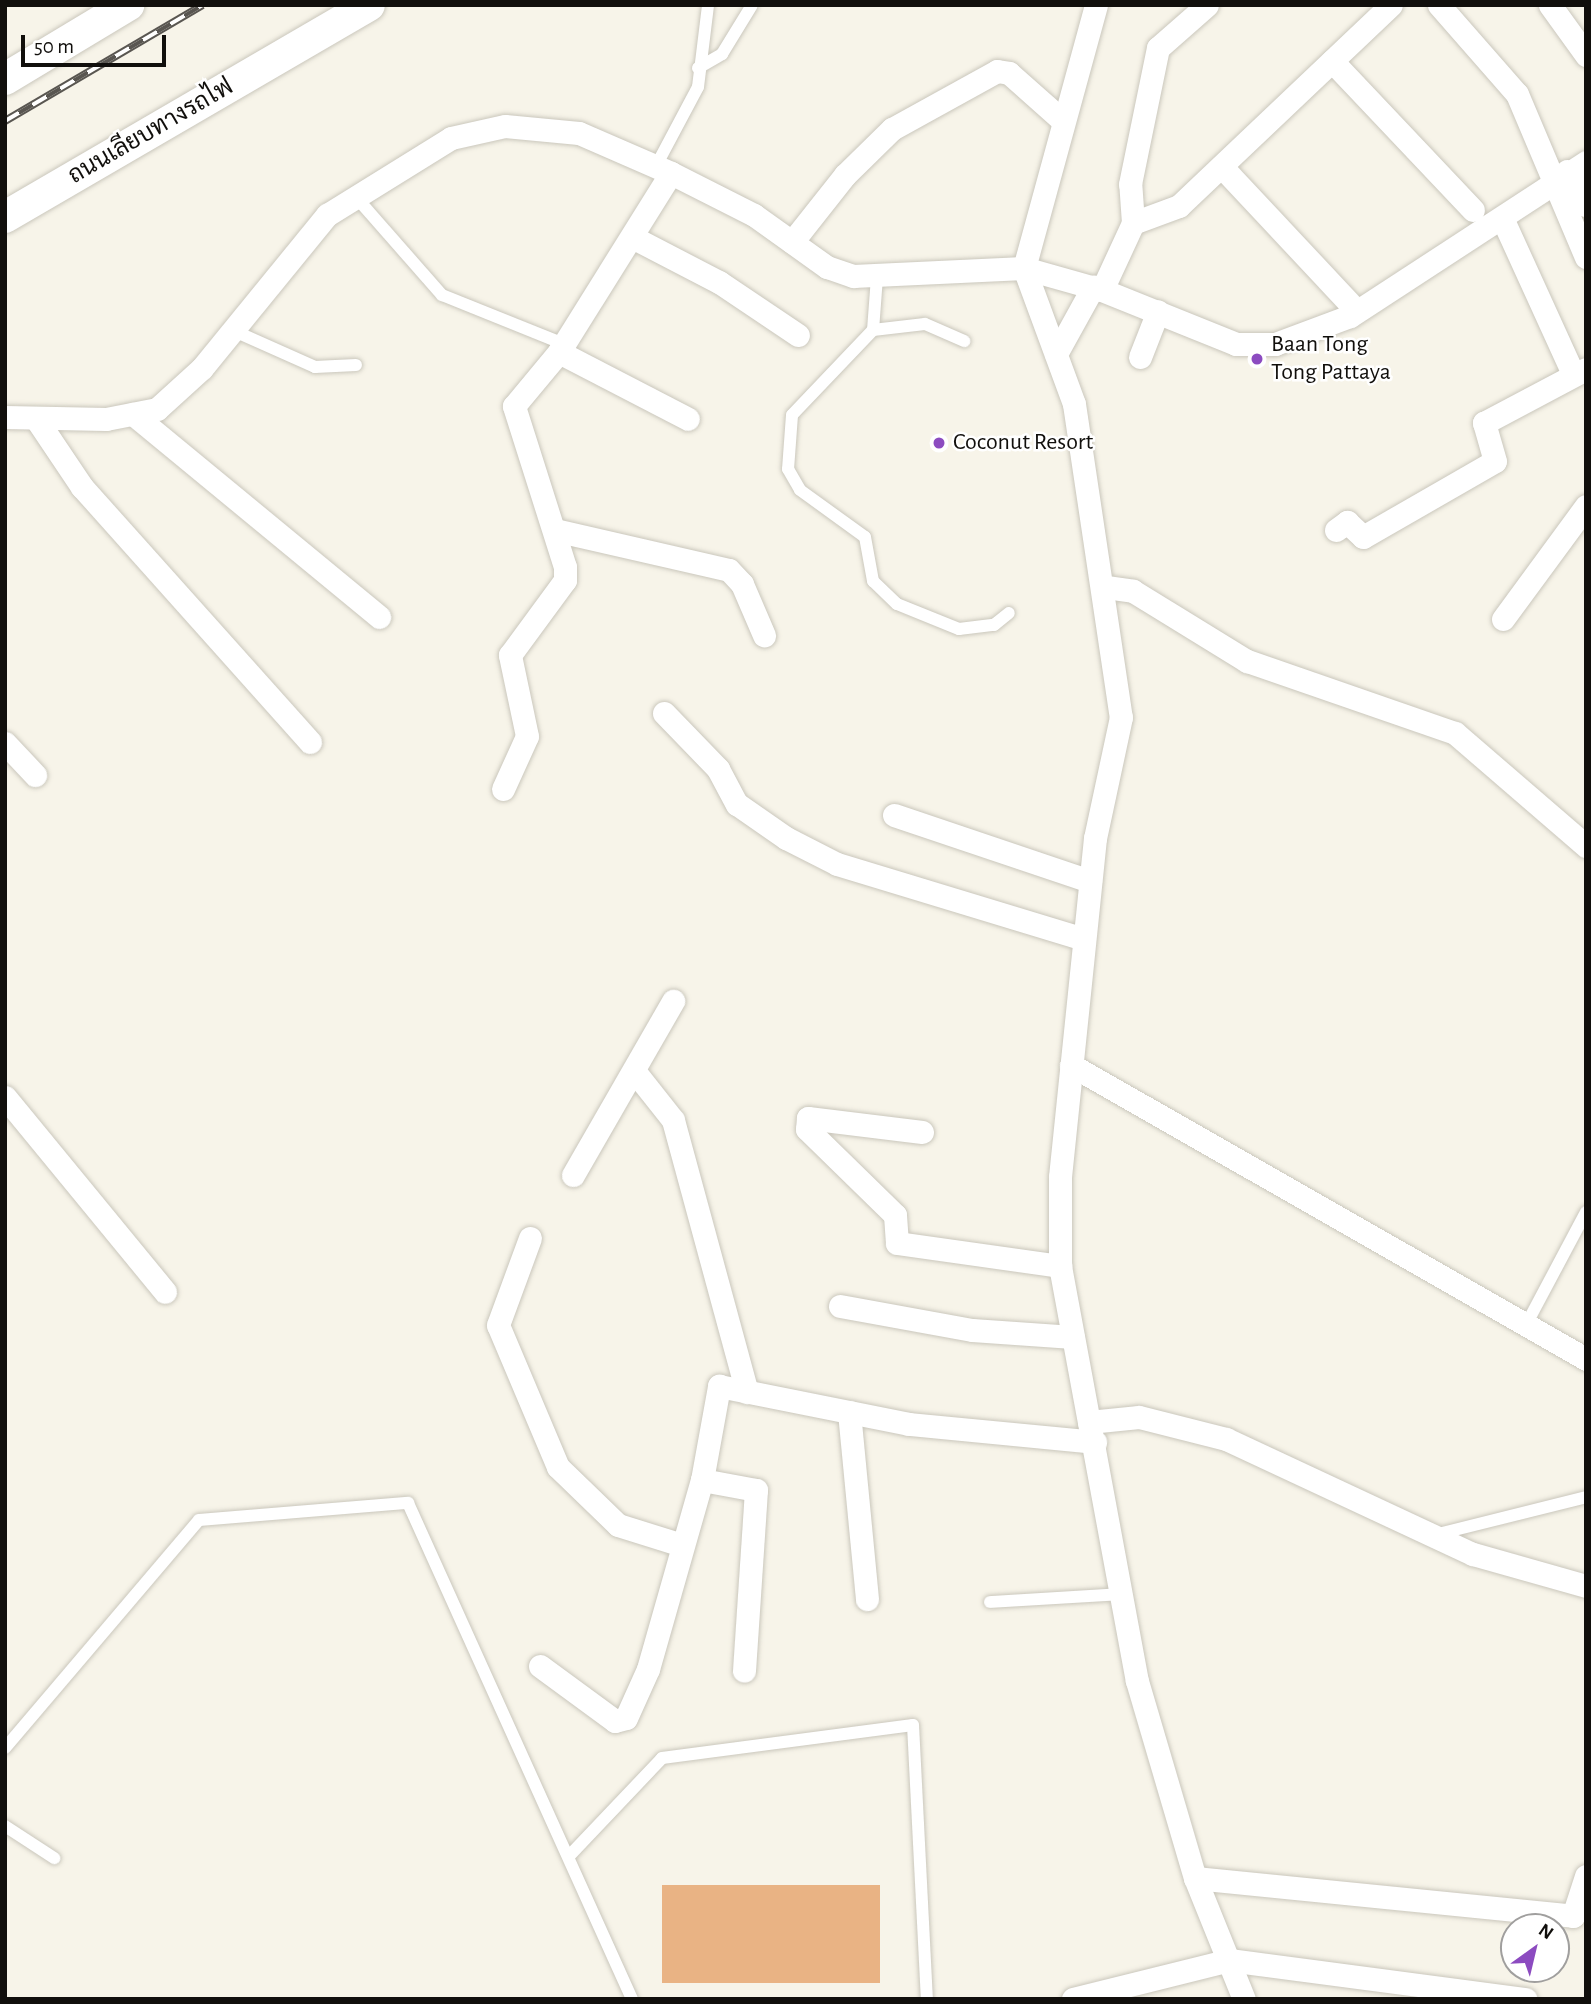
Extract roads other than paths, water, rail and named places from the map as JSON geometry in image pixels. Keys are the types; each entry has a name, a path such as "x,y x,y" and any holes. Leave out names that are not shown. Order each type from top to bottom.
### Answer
{"street":[{"path":"5,79 128,5"},
{"name":"ถนนเลียบทางรถไฟ","path":"5,217 369,5"},
{"path":"1096,5 1062,120 1024,268 1074,404 1106,587 1121,717 1090,881 1071,1065 1060,1266 1138,1681 1195,1878 1244,1999"},
{"path":"1056,354 1097,289 1133,223 1130,184 1158,48 1207,5"},
{"path":"1133,223 1179,206 1391,5"},
{"path":"1439,5 1517,94 1569,173 1586,205"},
{"path":"1550,5 1586,55"},
{"path":"1332,61 1473,210"},
{"path":"792,242 845,174 892,129 997,71 1009,73 1062,120"},
{"path":"5,417 37,420 133,414 157,409 232,330 327,215 451,138 505,126 579,134 664,169 792,242 827,267 877,277 1024,268 1097,289 1236,344 1275,344 1350,316 1503,220 1569,173"},
{"path":"1222,167 1350,304"},
{"path":"503,789 527,736 510,655 565,580 559,531 514,405 562,348 634,238 664,169"},
{"path":"1569,173 1586,257"},
{"path":"1336,530 1347,522 1363,537 1495,461 1484,422 1578,368 1503,220"},
{"path":"634,238 719,282 798,335"},
{"path":"1140,357 1158,311"},
{"path":"562,348 688,419"},
{"path":"133,414 379,617"},
{"path":"37,420 82,487 310,743"},
{"path":"1503,620 1586,506"},
{"path":"559,531 729,570 742,583 764,635"},
{"path":"1106,587 1133,591 1248,661 1455,733 1586,846"},
{"path":"664,713 718,769 737,804 786,838 836,864 1084,939"},
{"path":"5,743 35,775"},
{"path":"894,815 1090,881"},
{"path":"573,1175 635,1072 673,1001"},
{"path":"1071,1065 1586,1359"},
{"path":"635,1072 673,1120 747,1392"},
{"path":"5,1097 165,1292"},
{"path":"922,1132 808,1118 807,1129 895,1215 897,1243 1060,1266"},
{"path":"530,1238 498,1325 558,1467 618,1525 682,1545"},
{"path":"839,1306 972,1330 1073,1338"},
{"path":"540,1666 615,1721 626,1718 649,1669 702,1480 719,1386 849,1412 1092,1432 1139,1417 1226,1439 1431,1536 1586,1586"},
{"path":"849,1412 867,1599"},
{"path":"702,1480 756,1490 744,1671"},
{"path":"1195,1878 1573,1916 1586,1875"},
{"path":"1073,1999 1229,1960 1525,1999"}],"lane":[{"path":"664,169 698,88 698,68 708,5"},
{"path":"698,68 722,54 752,5"},
{"path":"355,196 442,295 562,348"},
{"path":"877,277 873,330 792,415 788,469 800,489 865,537 873,581 897,604 959,629 994,625 1009,612"},
{"path":"873,330 925,324 964,341"},
{"path":"232,330 315,367 356,365"},
{"path":"1526,1325 1586,1212"},
{"path":"1431,1536 1586,1497"},
{"path":"5,1748 200,1520 408,1503 571,1854 632,1999"},
{"path":"990,1602 1121,1594"},
{"path":"571,1854 662,1758 913,1725 927,1999"},
{"path":"5,1826 54,1858"}],"railway":[{"path":"5,121 203,5"}],"place":[{"name":"Baan Tong Tong Pattaya","path":"1257,359"},
{"name":"Coconut Resort","path":"939,443"}]}
